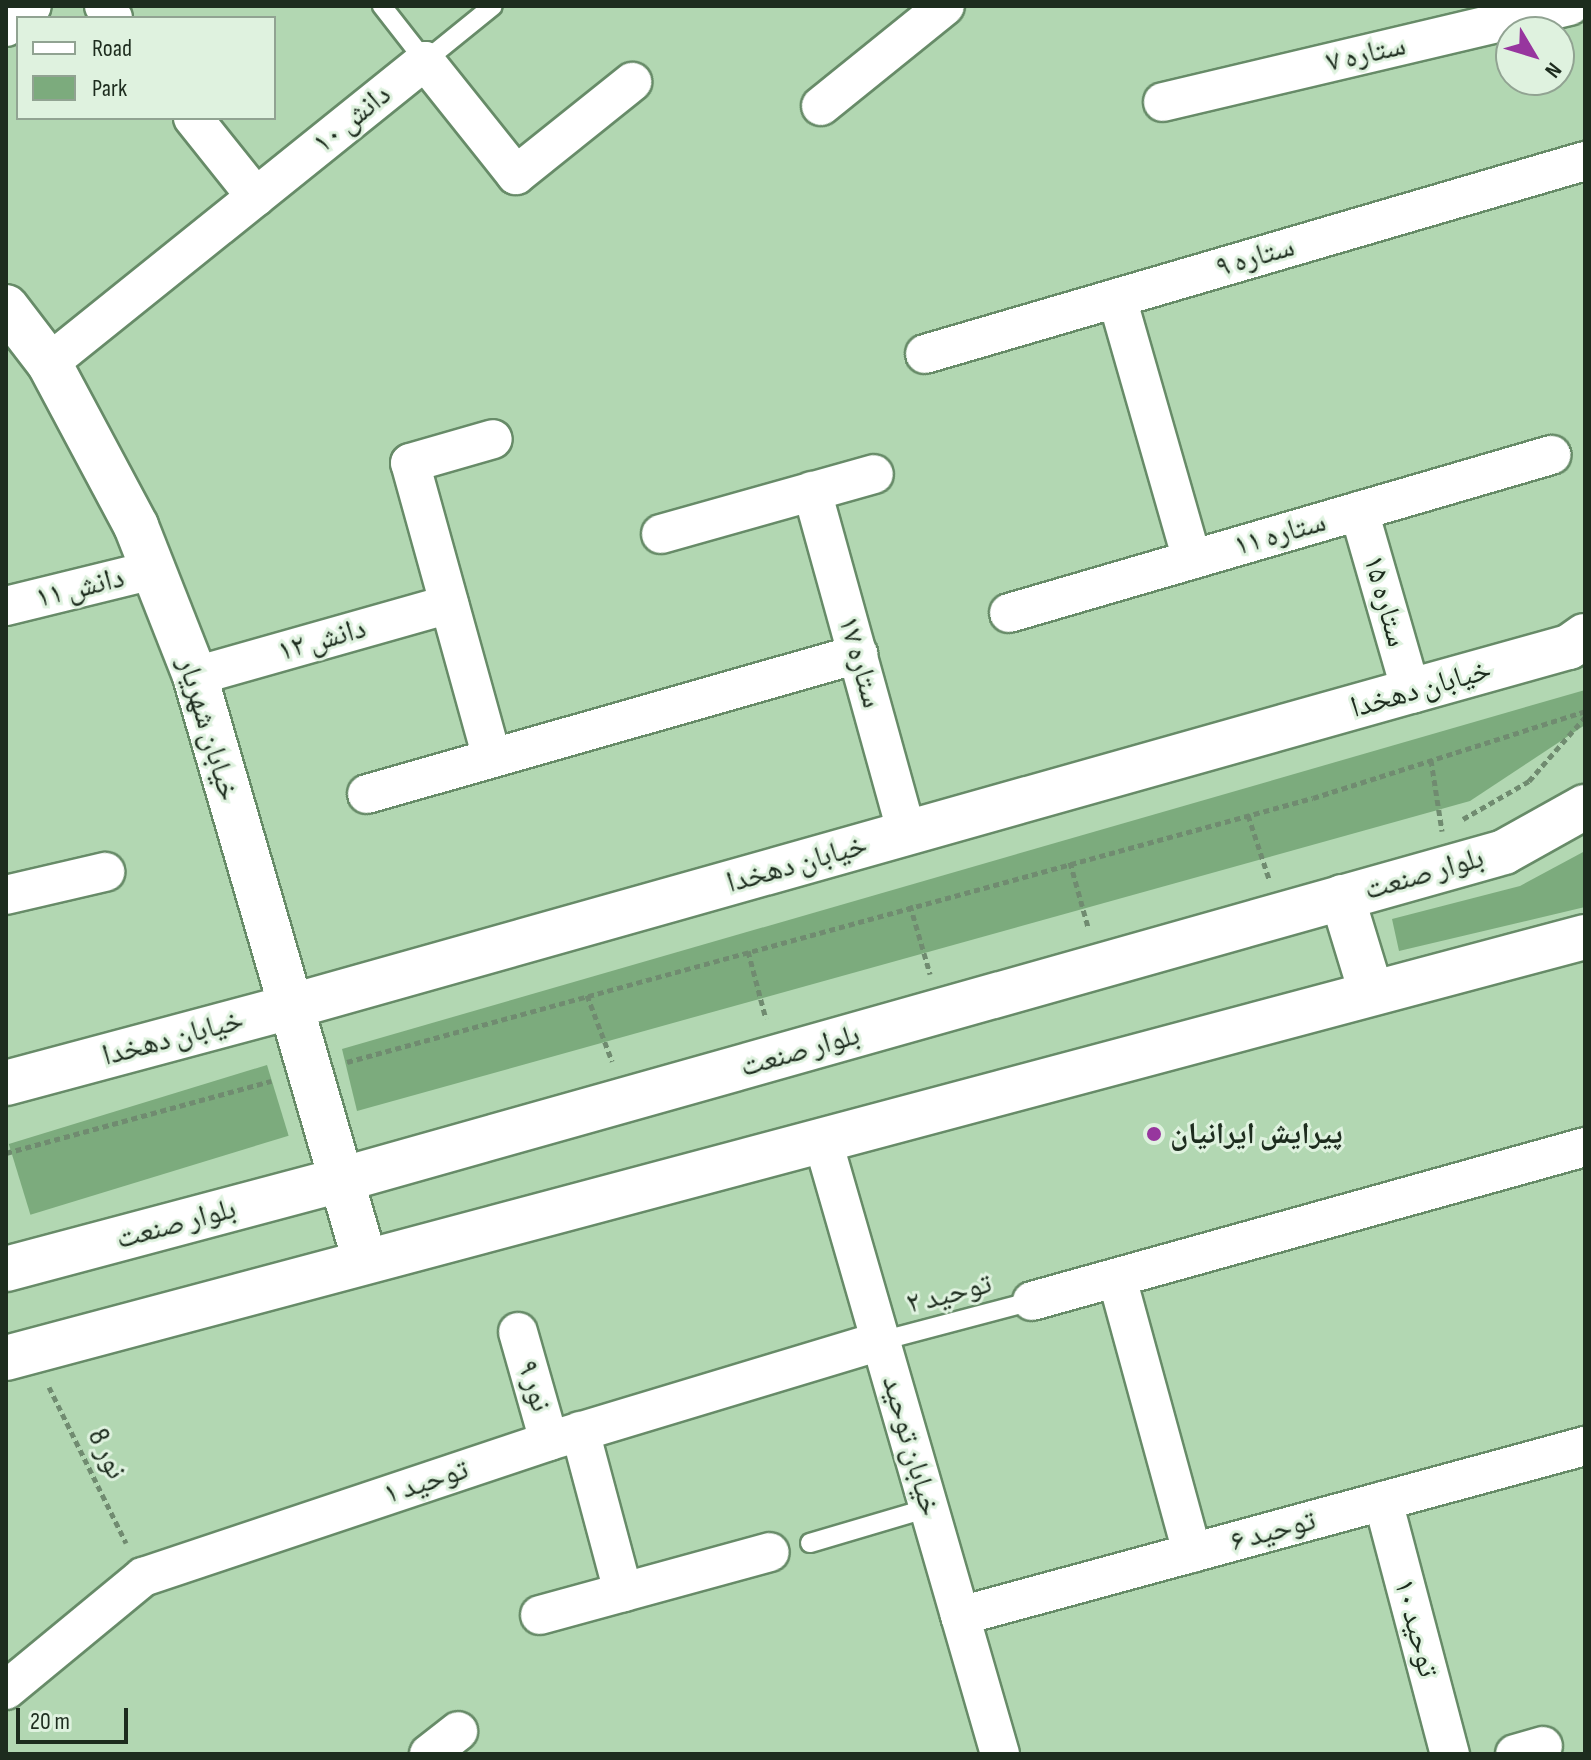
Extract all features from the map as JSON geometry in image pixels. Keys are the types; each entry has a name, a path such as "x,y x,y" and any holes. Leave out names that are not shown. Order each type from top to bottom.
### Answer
{"main road":[{"name":"خیابان شهریار","path":"6,307 49,363 136,526 195,676 289,1007 344,1179 365,1261"},
{"name":"خیابان دهخدا","path":"6,1083 289,1007 1569,647 1585,636"},
{"name":"بلوار صنعت","path":"6,1269 344,1179 1504,852 1585,807"},
{"path":"1342,897 1371,992"},
{"path":"19,1355 822,1138 1585,937"}],"street":[{"path":"821,106 945,6"},
{"name":"ستاره ۷","path":"1163,102 1570,6"},
{"path":"425,61 516,175 632,82"},
{"name":"دانش ۱۰","path":"49,363 425,61"},
{"path":"195,120 256,197"},
{"name":"ستاره ۹","path":"925,354 1585,161"},
{"path":"1117,298 1192,559"},
{"path":"492,758 410,463 493,439"},
{"name":"ستاره ۱۱","path":"1009,613 1551,455"},
{"path":"661,534 874,474"},
{"name":"ستاره ۱۷","path":"812,491 907,833"},
{"name":"ستاره ۱۵","path":"1359,511 1411,691"},
{"name":"دانش ۱۱","path":"6,605 153,570"},
{"name":"دانش ۱۲","path":"195,676 449,604"},
{"path":"367,794 858,654"},
{"path":"6,895 105,872"},
{"name":"خیابان توحید","path":"822,1138 1000,1754"},
{"path":"1032,1301 1585,1147"},
{"path":"1117,1278 1192,1553"},
{"name":"نور ۹","path":"518,1332 564,1436 623,1592"},
{"name":"توحید ۱","path":"6,1690 143,1577 564,1436 881,1341"},
{"name":"توحید ۶","path":"960,1616 1585,1446"},
{"name":"توحید ۱۰","path":"1383,1501 1450,1754"},
{"path":"540,1615 770,1552"}],"lane":[{"path":"382,6 425,61 493,6"},
{"name":"توحید ۲","path":"881,1341 1032,1301"},
{"path":"810,1543 929,1508"}],"path":[{"path":"6,1153 1248,815 1585,711"},
{"path":"1431,760 1442,831"},
{"path":"1248,815 1272,889 1275,916"},
{"path":"1070,862 1097,967"},
{"path":"910,905 931,979"},
{"path":"748,951 767,1022"},
{"path":"587,995 623,1101"},
{"name":"نور 8","path":"19,1355 143,1577"}],"green space":[{"path":"1585,690 1585,725 1470,801 357,1111 342,1049"},
{"path":"1585,851 1585,907 1399,951 1392,919 1520,886"},
{"path":"267,1065 289,1136 30,1215 9,1144"}],"place":[{"name":"پیرایش ایرانیان","path":"1154,1134"}]}
